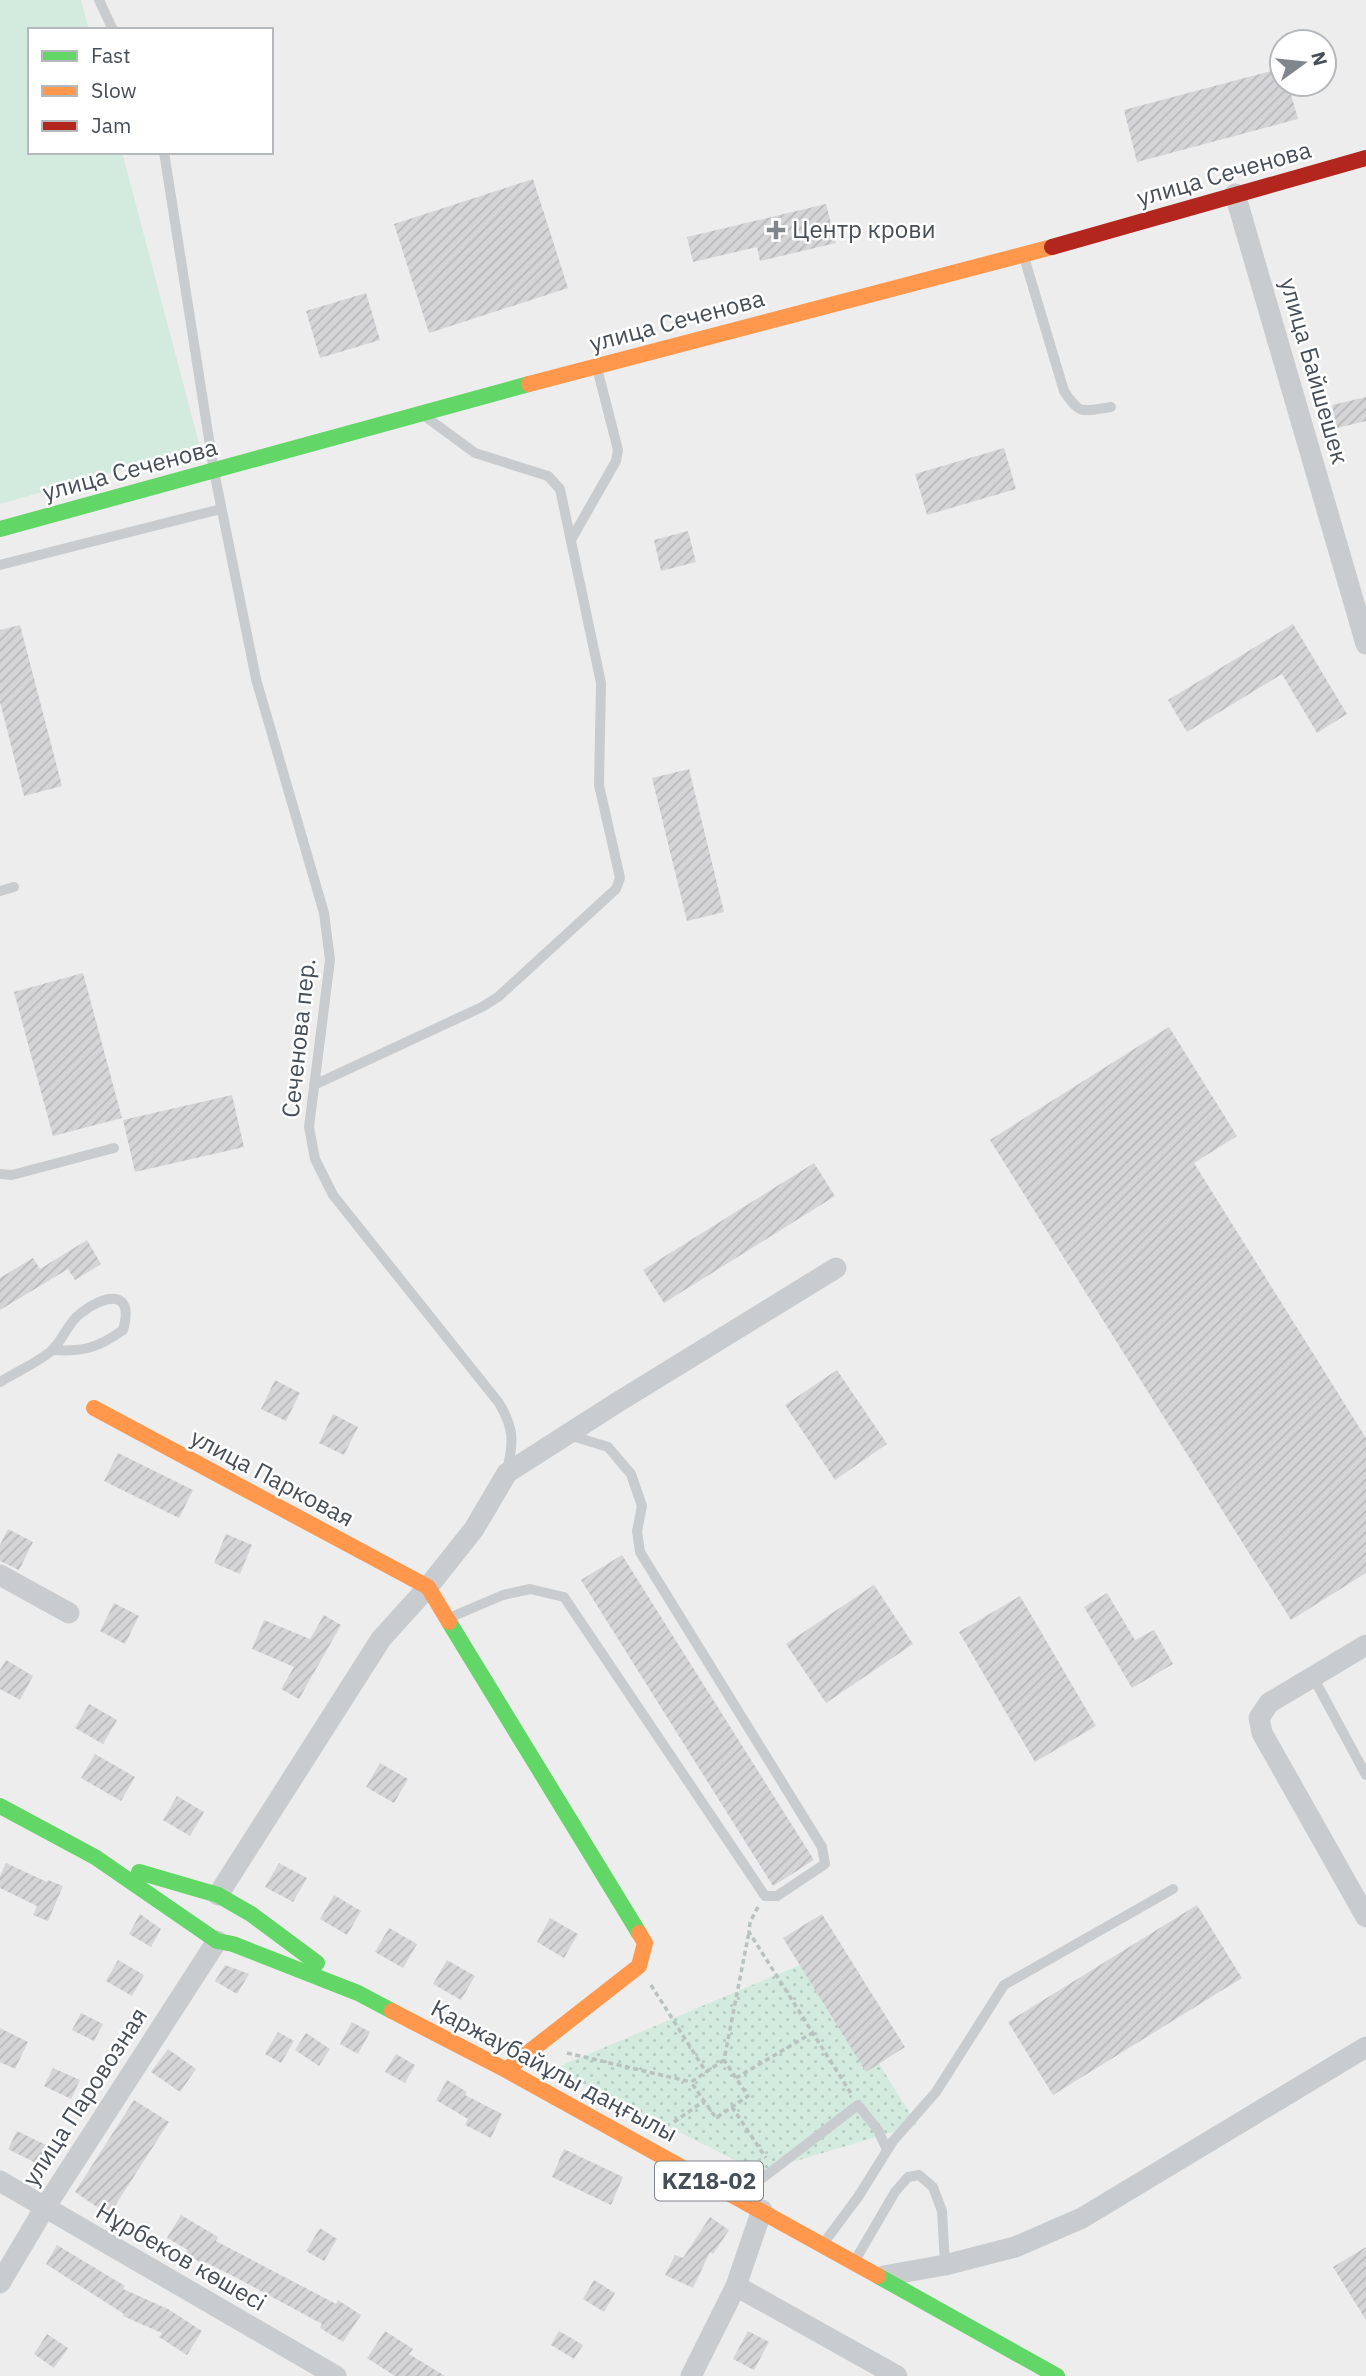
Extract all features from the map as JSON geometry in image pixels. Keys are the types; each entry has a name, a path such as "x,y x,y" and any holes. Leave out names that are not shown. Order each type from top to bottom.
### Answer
{"main road":[{"name":"улица Сеченова","path":"0,529 596,365 1023,255 1366,159"},
{"name":"улица Парковая","path":"94,1408 428,1587"},
{"path":"428,1587 645,1943 639,1966 506,2070"},
{"name":"Қаржаубайұлы даңғылы","path":"0,1806 94,1857 225,1943 358,1993 506,2070 1057,2376"},
{"name":"Қаржаубайұлы даңғылы","path":"94,1857 218,1895 251,1914 358,1993"},
{"path":"182,1915 186,1900 197,1890"},
{"path":"225,1943 244,1932 251,1914"}],"street":[{"name":"улица Байшешек","path":"1235,194 1366,644"},
{"path":"218,1895 381,1639 428,1587 474,1529 507,1473 836,1268"},
{"path":"0,1576 69,1613"},
{"path":"1363,1903 1262,1733 1259,1718 1269,1703 1366,1645"},
{"name":"улица Паровозная","path":"0,2283 44,2209 225,1943"},
{"path":"878,2277 945,2265 1015,2247 1082,2218 1366,2047"},
{"name":"Нұрбеков көшесі","path":"0,2182 336,2376"},
{"path":"691,2376 736,2286 762,2210"},
{"path":"736,2286 897,2376"}],"lane":[{"path":"99,0 112,28"},
{"name":"Сеченова пер.","path":"164,154 214,471 256,679 324,913 330,960 309,1127 315,1159 333,1195 499,1403 510,1422 513,1447 507,1473"},
{"path":"1023,255 1065,391 1074,407 1084,411 1111,407"},
{"path":"571,540 616,461 618,450 596,365"},
{"path":"314,1085 482,1007 498,997 616,889 620,878 599,785 601,683 560,489 548,476 475,453 421,413"},
{"path":"0,565 221,509"},
{"path":"0,891 14,887"},
{"path":"0,1174 12,1175 114,1148"},
{"path":"0,1382 53,1350 67,1326 97,1302 110,1298 125,1306 128,1315 123,1330 102,1345 76,1352 53,1350"},
{"path":"447,1618 503,1595 530,1589 565,1597 765,1896 777,1896 825,1864 822,1847 640,1552 638,1531 642,1506 631,1474 608,1447 566,1435"},
{"path":"1313,1677 1366,1775"},
{"path":"822,2245 887,2150 936,2092 1004,1985 1173,1889"},
{"path":"738,2197 858,2105 878,2130 887,2150"},
{"path":"854,2262 895,2192 908,2177 919,2175 933,2186 942,2211 945,2265"}],"path":[{"path":"537,2045 691,2082 716,2118 732,2108 748,2096 724,2060 750,1922 765,1896"},
{"path":"749,1932 858,2105"},
{"path":"639,1966 706,2072"},
{"path":"736,2078 812,2034"},
{"path":"691,2082 724,2060"},
{"path":"674,2122 704,2101"},
{"path":"732,2108 774,2169"}],"green space":[{"path":"0,0 81,0 88,28 28,28 28,154 123,154 200,447 0,504"},
{"path":"814,1959 917,2125 759,2172 553,2069"}],"building":[{"path":"1268,72 1268,98 1292,98 1298,119 1137,162 1124,110"},
{"path":"533,179 568,288 429,333 394,224"},
{"name":"Центр крови","path":"826,204 836,243 760,261 757,247 693,262 687,237"},
{"path":"366,293 380,340 320,358 306,311"},
{"path":"1366,397 1366,421 1337,428 1332,405"},
{"path":"1004,448 1016,489 927,515 915,474"},
{"path":"688,531 696,562 661,571 654,540"},
{"path":"1293,624 1347,714 1317,733 1282,674 1187,732 1168,700"},
{"path":"20,625 62,786 24,796 0,702 0,630"},
{"path":"689,769 724,912 687,921 652,778"},
{"path":"83,973 122,1118 53,1136 14,992"},
{"path":"1169,1027 1237,1136 1194,1163 1366,1438 1366,1573 1291,1620 990,1140"},
{"path":"232,1095 244,1147 135,1172 123,1120"},
{"path":"814,1163 835,1196 664,1303 643,1270"},
{"path":"87,1240 101,1264 75,1280 68,1269 0,1310 0,1278 33,1258 40,1269"},
{"path":"837,1370 887,1444 835,1480 785,1405"},
{"path":"275,1380 300,1393 286,1421 261,1409"},
{"path":"333,1414 358,1427 344,1455 319,1443"},
{"path":"118,1453 193,1490 179,1518 104,1481"},
{"path":"8,1529 33,1542 19,1570 0,1561 0,1545"},
{"path":"226,1534 252,1545 240,1574 214,1563"},
{"path":"622,1555 814,1860 773,1886 581,1580"},
{"path":"874,1585 913,1644 826,1703 786,1644"},
{"path":"1107,1593 1135,1640 1154,1630 1173,1664 1132,1688 1084,1607"},
{"path":"1020,1596 1096,1726 1035,1762 959,1632"},
{"path":"114,1603 139,1616 125,1644 100,1631"},
{"path":"324,1615 341,1625 299,1699 281,1689 294,1667 252,1649 264,1620 310,1639"},
{"path":"6,1660 33,1676 20,1700 0,1689 0,1670"},
{"path":"89,1704 117,1720 103,1744 75,1728"},
{"path":"95,1754 135,1777 121,1801 81,1778"},
{"path":"380,1763 408,1779 394,1803 366,1787"},
{"path":"177,1796 204,1812 190,1836 163,1820"},
{"path":"6,1863 47,1882 48,1880 63,1886 48,1921 33,1915 37,1906 0,1888 0,1876"},
{"path":"279,1863 307,1878 293,1902 265,1887"},
{"path":"334,1895 361,1911 347,1935 320,1919"},
{"path":"1197,1905 1242,1978 1053,2095 1008,2022"},
{"path":"140,1914 161,1929 151,1947 129,1934"},
{"path":"822,1914 905,2047 866,2072 783,1938"},
{"path":"550,1918 578,1934 564,1958 537,1942"},
{"path":"389,1928 417,1944 403,1968 375,1952"},
{"path":"118,1960 144,1975 132,1996 106,1981"},
{"path":"447,1960 475,1976 461,2000 433,1984"},
{"path":"225,1965 249,1974 237,1994 215,1981"},
{"path":"81,2013 103,2024 94,2041 72,2030"},
{"path":"352,2022 370,2032 358,2054 340,2044"},
{"path":"0,2028 28,2042 15,2069 0,2062"},
{"path":"278,2032 294,2041 281,2063 265,2054"},
{"path":"306,2033 330,2049 319,2066 295,2050"},
{"path":"168,2049 196,2069 180,2092 151,2072"},
{"path":"396,2054 415,2065 405,2083 385,2072"},
{"path":"53,2068 80,2080 71,2099 44,2086"},
{"path":"447,2080 467,2092 465,2095 502,2114 491,2138 465,2125 468,2119 436,2100"},
{"path":"134,2100 169,2122 109,2215 75,2192"},
{"path":"17,2131 46,2145 38,2164 8,2149"},
{"path":"564,2149 623,2177 611,2205 552,2177"},
{"path":"181,2215 218,2237 216,2241 336,2304 338,2300 361,2315 343,2342 320,2328 322,2324 186,2253 188,2250 167,2238"},
{"path":"710,2217 729,2230 713,2254 710,2252 693,2288 665,2275 675,2255 683,2258"},
{"path":"320,2228 337,2239 324,2261 306,2251"},
{"path":"57,2245 125,2286 123,2289 168,2309 202,2331 187,2355 159,2337 162,2333 123,2316 124,2314 46,2264"},
{"path":"1366,2247 1366,2320 1333,2267"},
{"path":"594,2280 615,2293 604,2312 583,2299"},
{"path":"385,2331 413,2349 409,2354 445,2376 395,2376 367,2358"},
{"path":"559,2331 583,2345 574,2359 551,2345"},
{"path":"748,2331 769,2342 754,2370 733,2359"},
{"path":"47,2334 68,2348 54,2368 34,2354"}],"traffic: fast":[{"path":"0,529 529,384"},
{"path":"449,1622 639,1933"},
{"path":"0,1806 95,1857 217,1941 233,1944 358,1993 392,2011"},
{"path":"139,1872 218,1895 251,1914 317,1963"},
{"path":"878,2276 1057,2376"}],"traffic: slow":[{"path":"529,384 1052,247"},
{"path":"94,1408 428,1587 449,1622"},
{"path":"506,2070 639,1966 645,1943 639,1933"},
{"path":"392,2011 506,2070 878,2276"}],"traffic: jam":[{"path":"1052,247 1366,158"}],"place":[{"name":"Центр крови","path":"776,230"}]}
